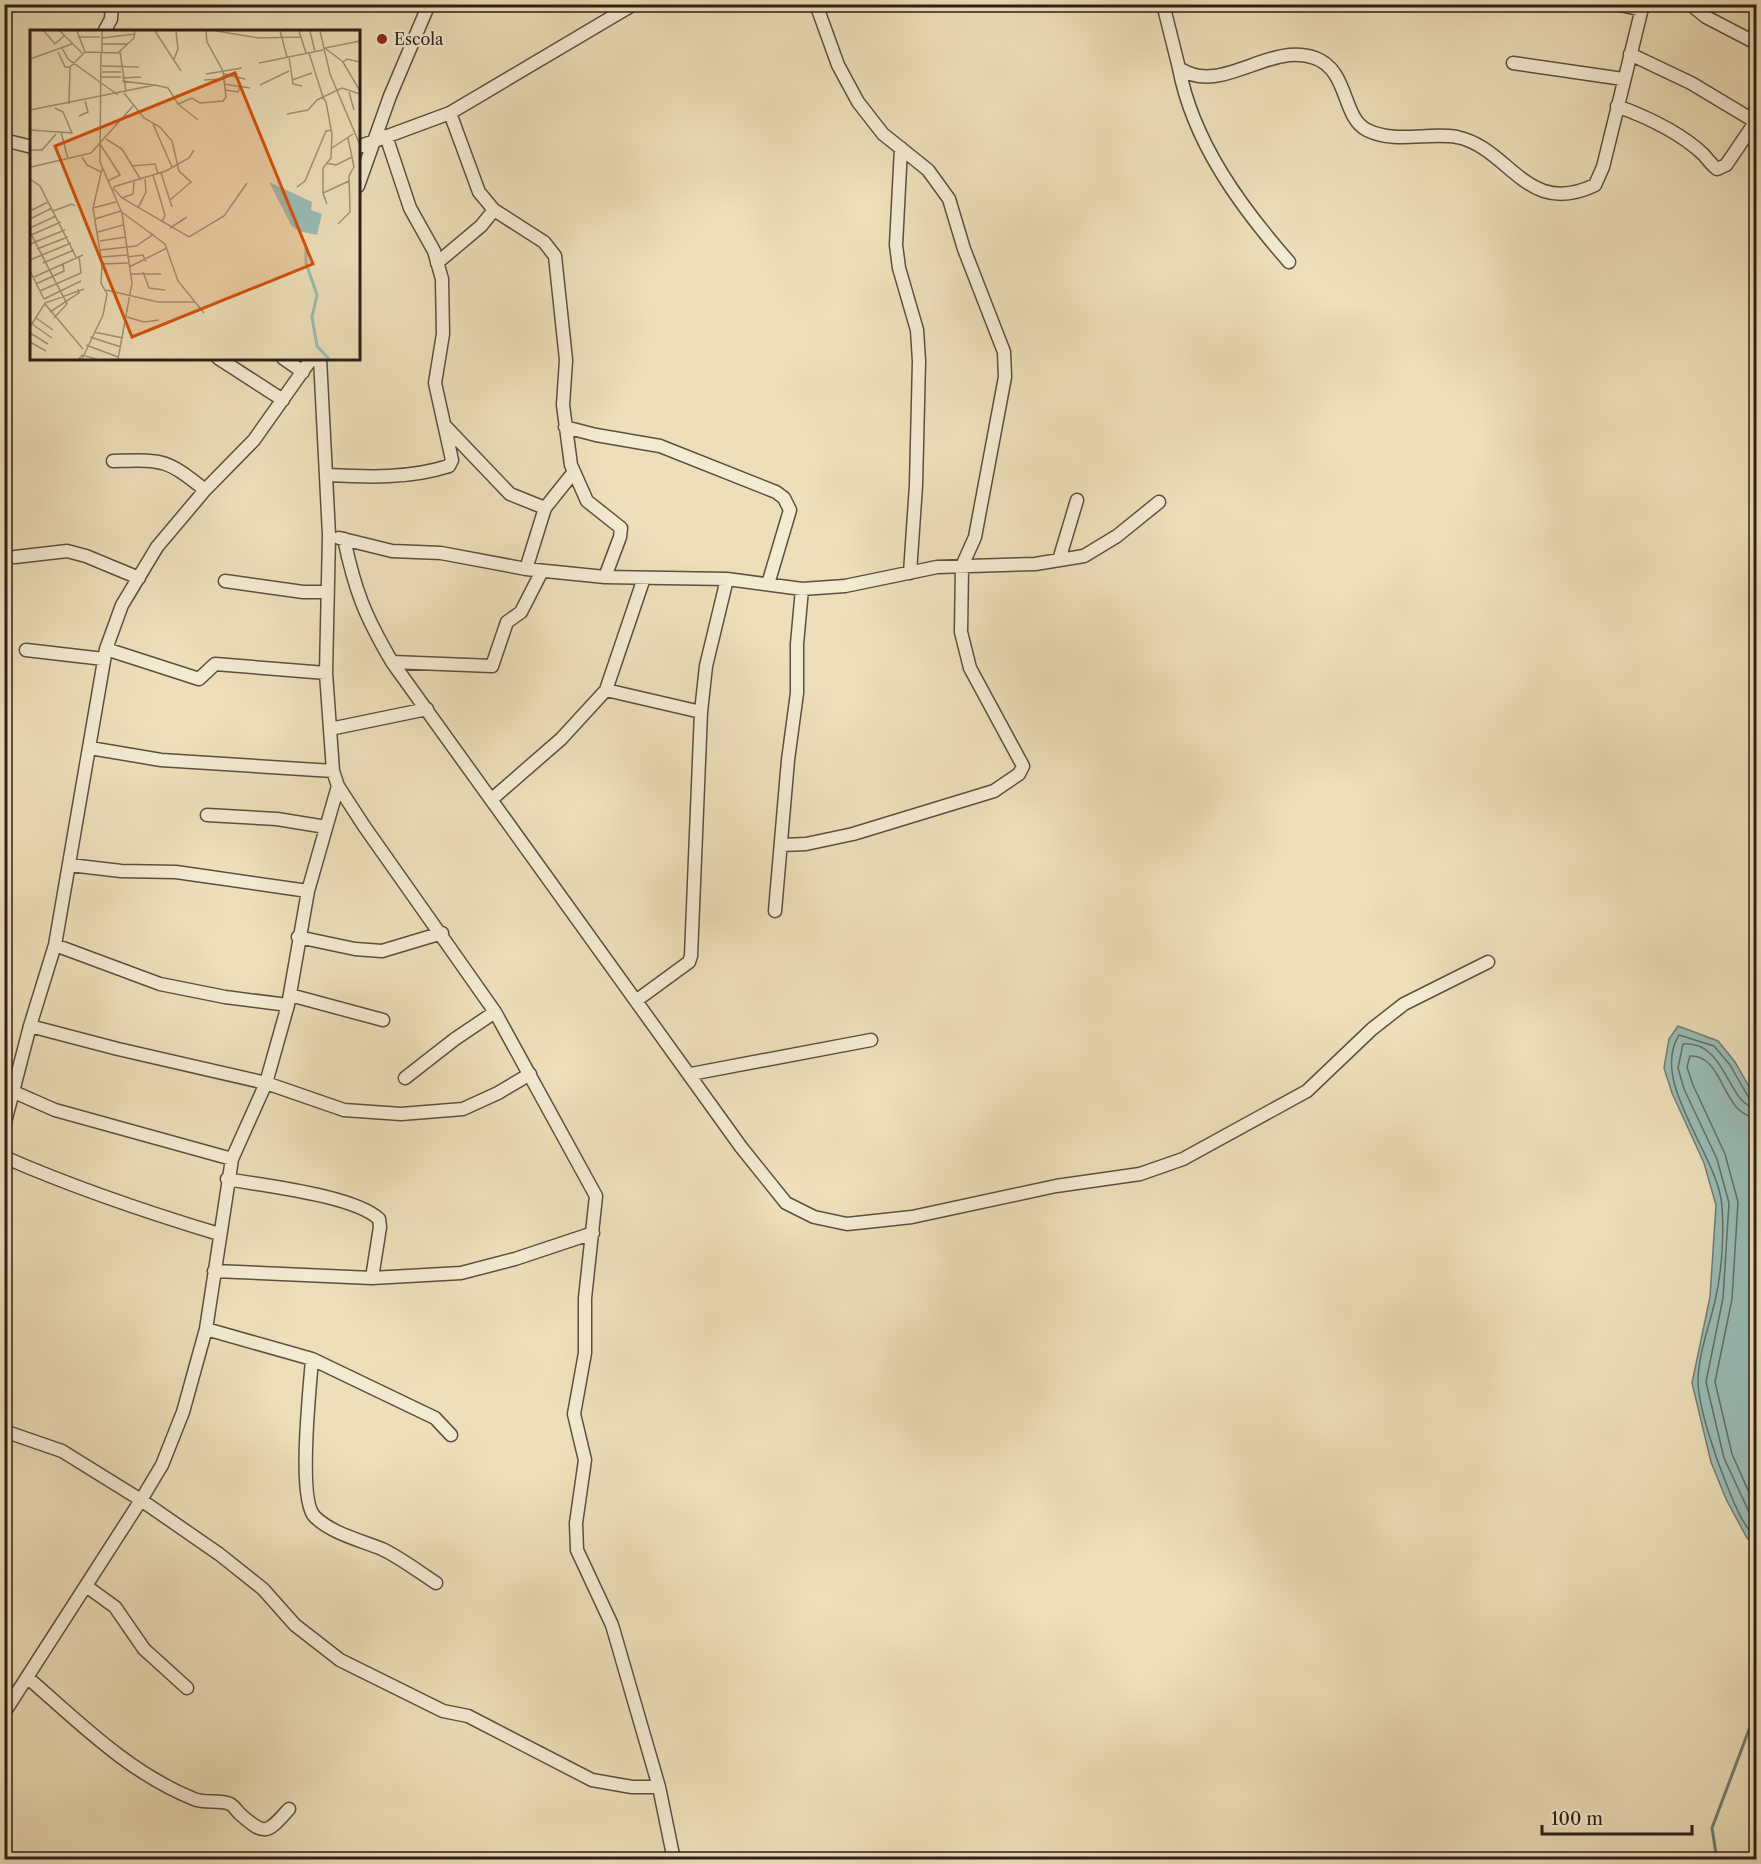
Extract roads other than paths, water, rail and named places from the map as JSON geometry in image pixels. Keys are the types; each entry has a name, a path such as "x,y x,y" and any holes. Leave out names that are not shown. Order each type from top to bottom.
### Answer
{"street":[{"path":"105,30 111,18 112,4"},
{"path":"360,180 373,142 429,4"},
{"path":"360,146 450,113 634,4"},
{"path":"781,845 806,844 853,834 994,791 1019,774 1023,766 970,668 961,632 962,566 975,537 1005,377 1004,352 964,249 949,199 928,170 883,134 858,102 838,65 816,4"},
{"path":"1163,4 1195,124 1209,152 1254,222 1289,262"},
{"path":"1179,68 1189,75 1204,77 1225,74 1265,60 1294,56 1315,58 1330,67 1339,80 1357,121 1366,130 1407,138 1460,138 1476,145 1521,180 1541,190 1559,193 1583,190 1595,184 1603,167 1623,79 1643,7 1617,4"},
{"path":"1690,4 1706,17 1756,43"},
{"path":"1617,106 1645,116 1677,136 1703,154 1717,169 1726,165 1756,121 1691,83 1630,54"},
{"path":"1513,63 1623,79"},
{"path":"450,113 479,192 494,210 544,243 555,256 566,360 563,405 573,473 587,501 621,528 620,537 605,577"},
{"path":"326,475 389,478 449,466 452,460 452,451 435,383 443,334 442,279 434,251 413,216 386,136"},
{"path":"4,140 30,146"},
{"path":"901,148 896,245 899,268 917,330 919,361 916,485 910,573"},
{"path":"437,263 481,226 494,210"},
{"path":"221,360 283,400"},
{"path":"286,360 303,372"},
{"path":"4,1126 30,1026 55,945 105,654 122,605 157,547 206,490 254,440 311,360"},
{"path":"320,360 329,534 326,673 333,771 338,786 495,1012 594,1191 597,1203 585,1298 585,1353 574,1414 585,1460 576,1523 577,1550 612,1625 659,1787 674,1860"},
{"path":"445,426 510,494 545,508"},
{"path":"566,427 596,435 660,446 776,492 784,498 790,510 768,584"},
{"path":"113,461 165,462 176,467 206,490"},
{"path":"526,569 545,508 573,473"},
{"path":"1059,560 1077,500"},
{"path":"329,534 392,551 441,553 542,571 605,577 727,579 802,588 845,586 910,573 962,566 1035,564 1084,556 1159,502"},
{"path":"344,539 357,593 367,619 392,662 691,1074 741,1147 786,1203 814,1218 847,1224 912,1217 1056,1186 1140,1174 1183,1159 1307,1091 1372,1029 1404,1004 1488,962"},
{"path":"15,557 67,551 86,556 139,578"},
{"path":"392,662 492,666 507,622 521,612 542,571"},
{"path":"492,799 561,739 606,690 644,578"},
{"path":"637,1000 689,962 691,956 701,712 706,666 727,579"},
{"path":"225,581 303,592 328,592"},
{"path":"775,911 788,760 797,693 796,644 802,588"},
{"path":"26,650 105,654 199,679 214,664 326,673"},
{"path":"606,690 701,712"},
{"path":"330,729 427,709"},
{"path":"90,748 161,760 333,771"},
{"path":"4,1713 162,1465 183,1412 206,1329 227,1179 232,1159 266,1083 289,1000 298,937 308,891 338,786"},
{"path":"207,815 277,819 326,827"},
{"path":"70,865 121,871 176,872 308,891"},
{"path":"298,937 355,949 382,951 442,933"},
{"path":"55,945 160,984 225,997 289,1000 383,1020"},
{"path":"405,1078 495,1012"},
{"path":"30,1026 266,1083 344,1110 401,1114 463,1109 475,1105 530,1074"},
{"path":"691,1074 871,1040"},
{"path":"14,1092 55,1110 232,1159"},
{"path":"4,1157 56,1180 129,1207 219,1234"},
{"path":"227,1179 330,1198 372,1213 379,1219 380,1227 372,1278"},
{"path":"214,1271 372,1278 461,1273 515,1259 593,1233"},
{"path":"206,1329 312,1359 435,1418 451,1435"},
{"path":"312,1359 305,1471 308,1507 315,1517 342,1534 384,1550 436,1583"},
{"path":"4,1431 62,1451 141,1500 263,1589 295,1625 340,1660 443,1711 468,1716 592,1779 632,1787 659,1787"},
{"path":"86,1586 115,1606 144,1650 187,1688"},
{"path":"28,1678 109,1750 148,1776 192,1799 228,1804 258,1829 264,1831 270,1830 289,1809"}],"water":[{"path":"1678,1026 1718,1041 1735,1062 1756,1099 1756,1546 1747,1538 1726,1499 1711,1462 1692,1383 1710,1297 1716,1205 1704,1163 1672,1093 1664,1068 1669,1039"}],"waterway":[{"path":"1717,1860 1712,1828 1756,1711"}],"place":[{"name":"Escola","path":"382,39"}]}
